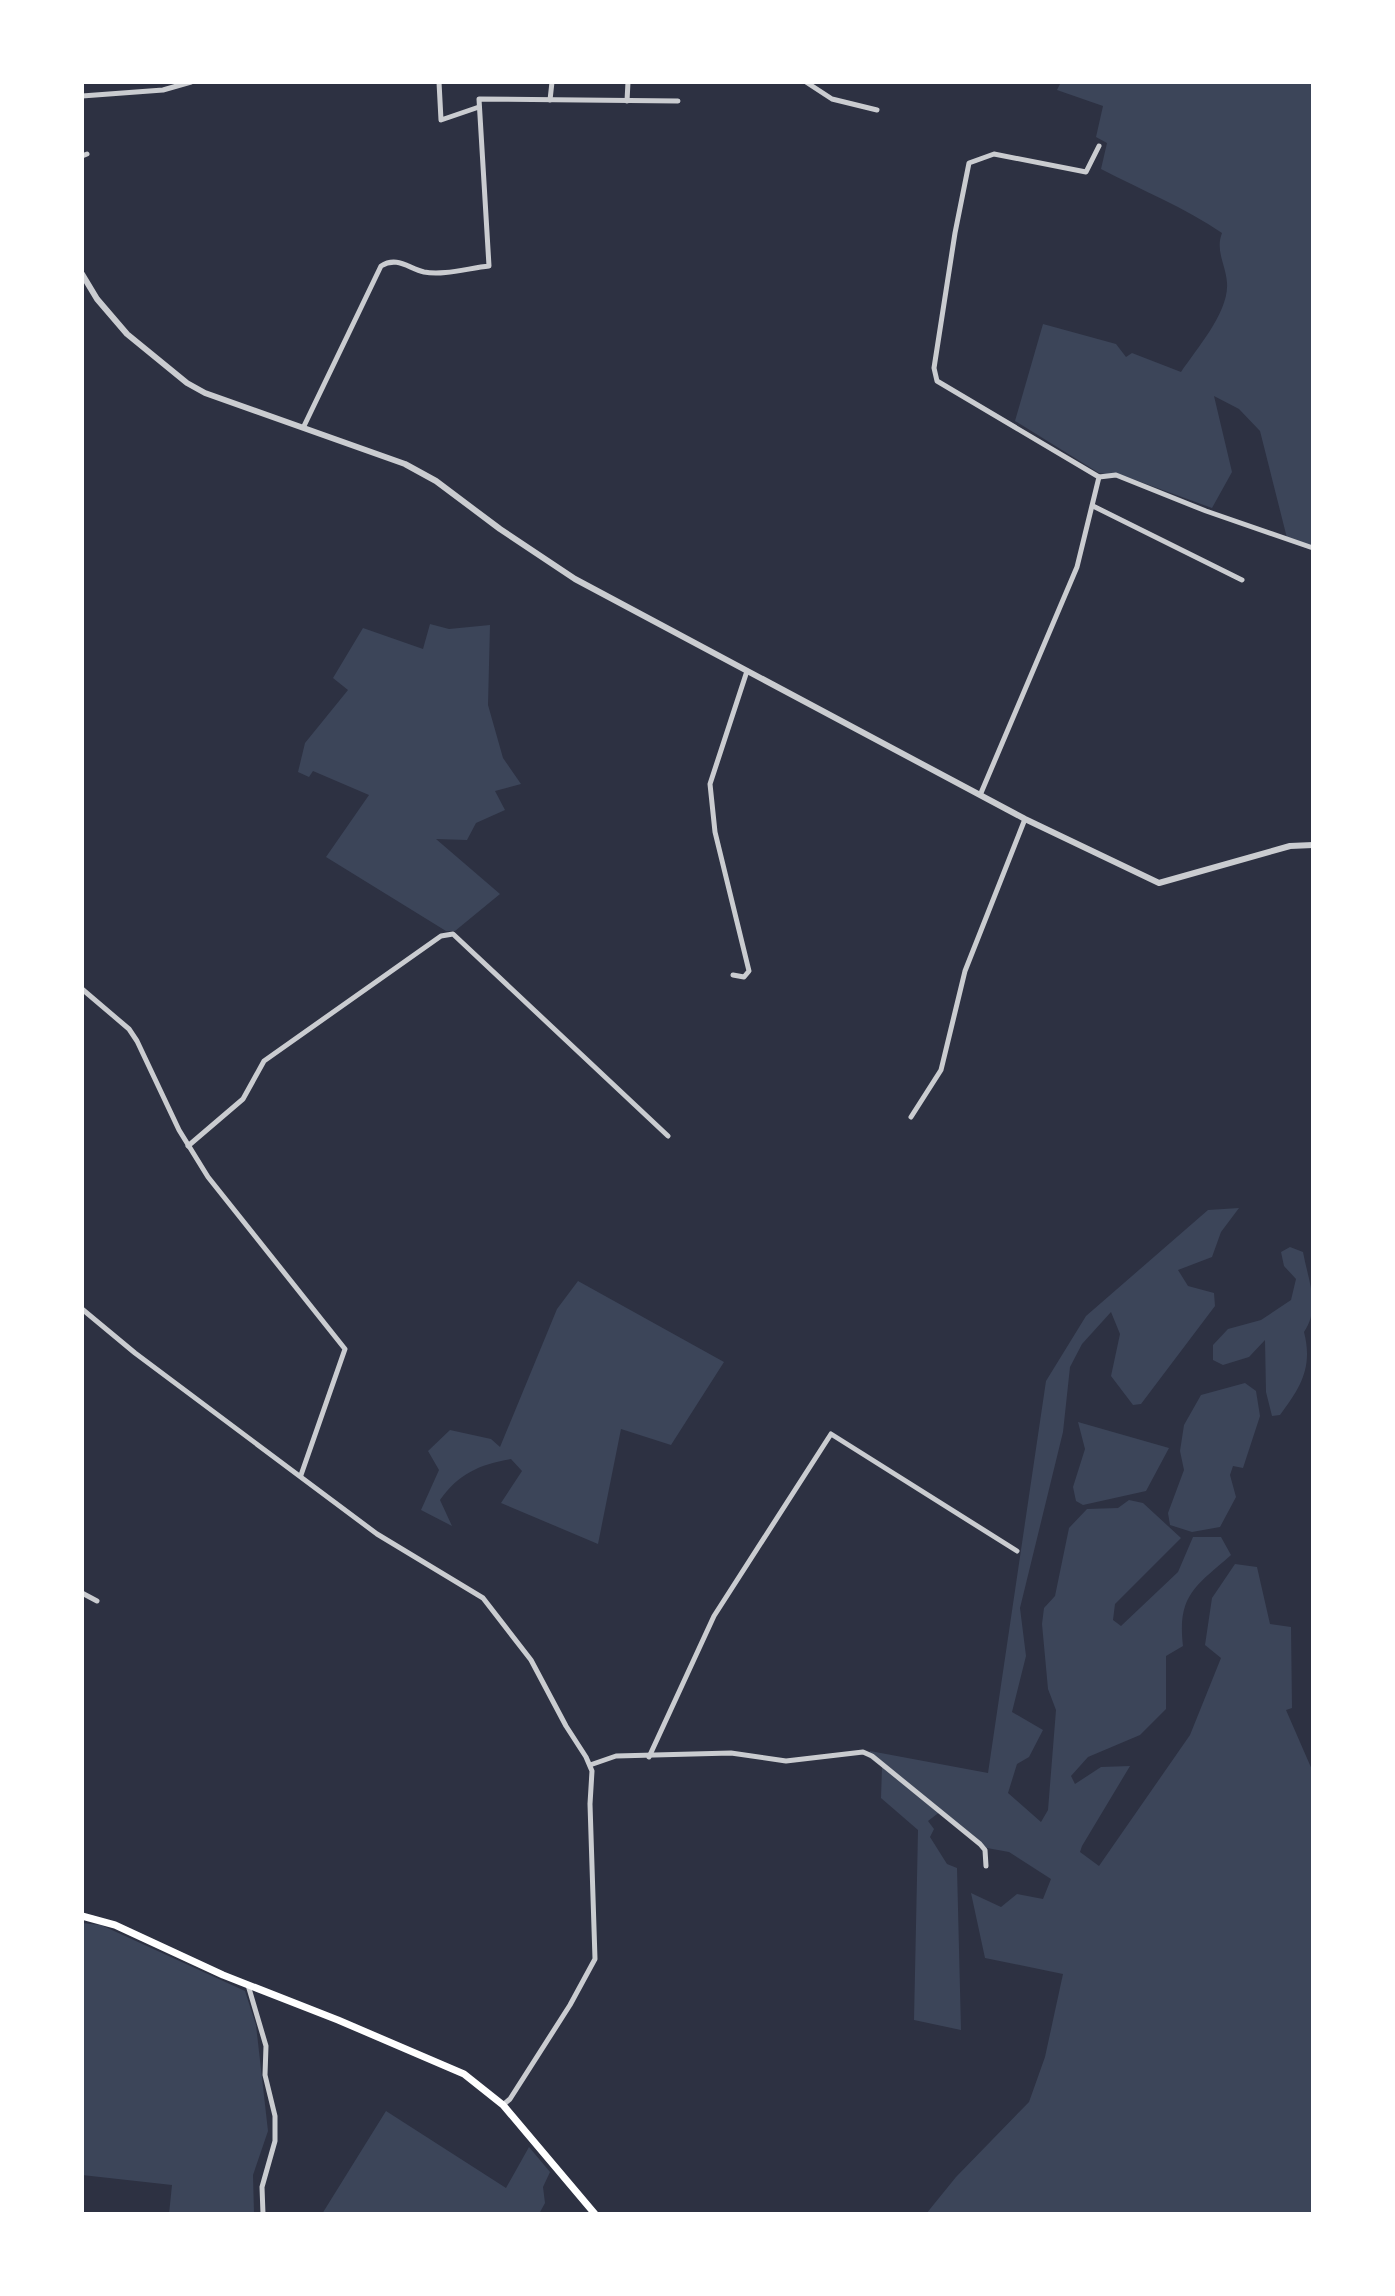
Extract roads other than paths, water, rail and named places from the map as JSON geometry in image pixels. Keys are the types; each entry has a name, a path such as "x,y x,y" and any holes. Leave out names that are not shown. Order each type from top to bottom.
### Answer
{"main road":[{"path":"82,1916 115,1925 248,1985 464,2074 503,2105 595,2214"}],"street":[{"path":"82,96 163,90 191,82"},
{"path":"439,82 441,120 479,107"},
{"path":"550,100 552,82"},
{"path":"806,82 832,99 877,110"},
{"path":"627,101 629,83"},
{"path":"304,426 381,266 389,261 429,272 489,266 479,99 678,101"},
{"path":"1099,146 1086,172 994,154 969,163 934,373 940,384 1012,423 1099,477 1116,475 1206,511 1313,548"},
{"path":"82,274 97,299 127,334 187,383 205,393 405,464 436,481 575,579 1025,819 1159,883 1290,846 1313,845"},
{"path":"981,793 1077,567 1099,477"},
{"path":"1093,506 1242,580"},
{"path":"733,975 744,977 749,971 715,832 710,784 747,671"},
{"path":"911,1117 941,1070 965,971 1025,819"},
{"path":"188,1146 243,1099 264,1061 448,934 453,934 522,997 668,1136"},
{"path":"82,989 129,1029 188,1146 226,1201 345,1349 301,1475"},
{"path":"82,1309 135,1353 377,1534 483,1598 531,1660 590,1765 595,1959 570,2005 510,2099 503,2105"},
{"path":"649,1757 714,1616 831,1434 1017,1551"},
{"path":"82,1593 97,1601"},
{"path":"590,1765 607,1757 731,1753 786,1761 863,1752 872,1756 980,1844 985,1850 986,1866"},
{"path":"248,1985 266,2046 265,2075 275,2116 275,2141 262,2187 263,2214"}]}
